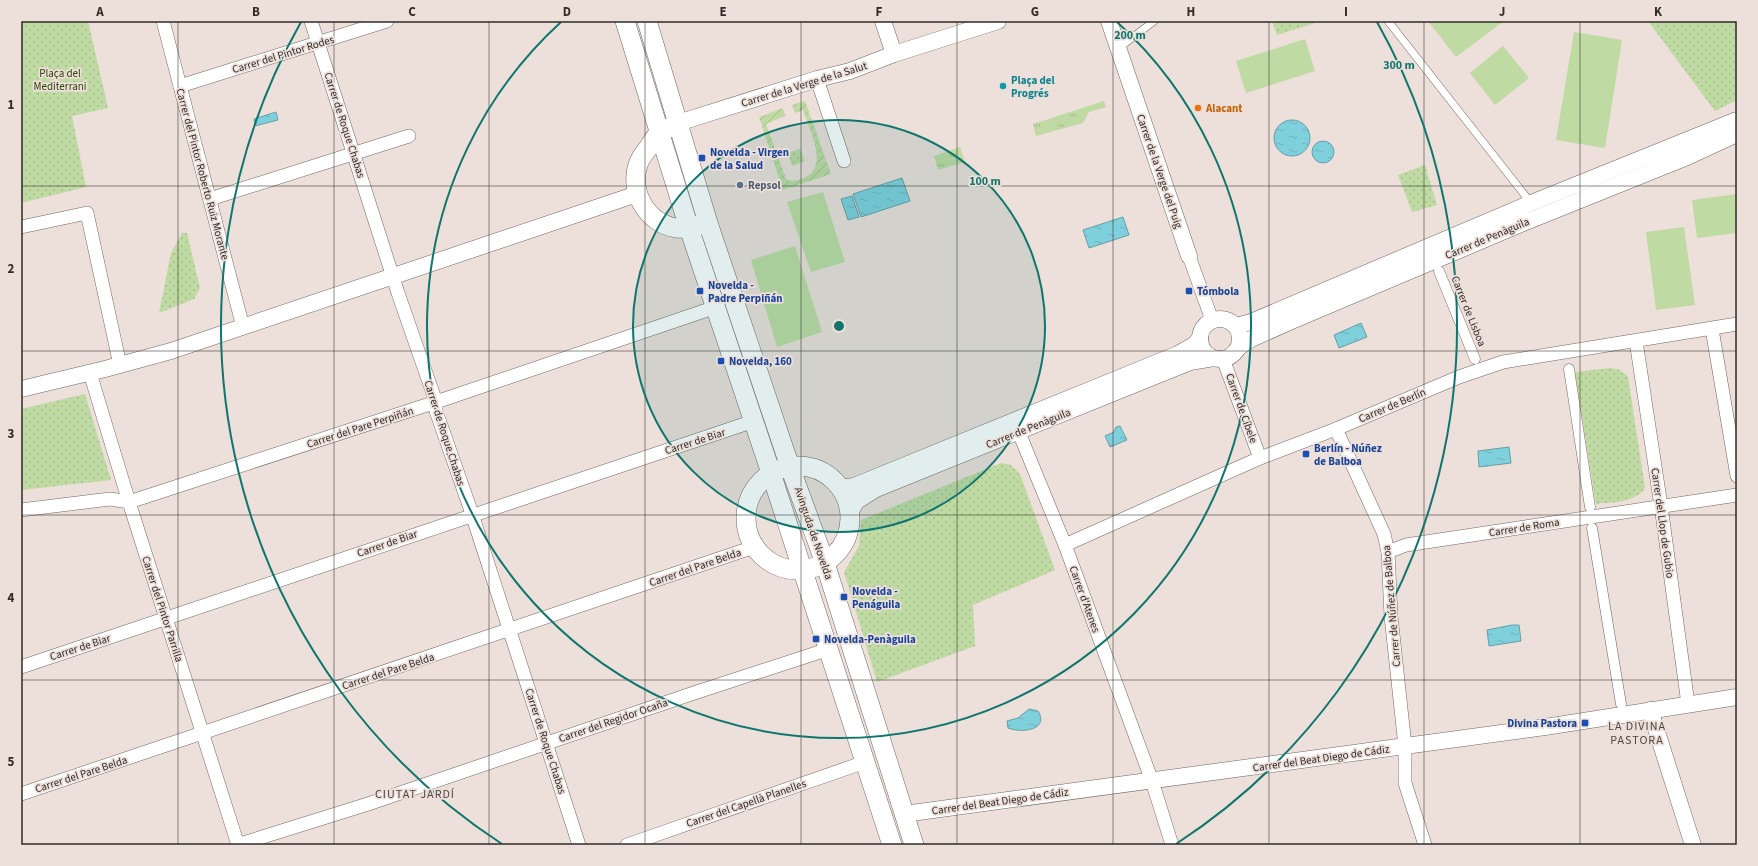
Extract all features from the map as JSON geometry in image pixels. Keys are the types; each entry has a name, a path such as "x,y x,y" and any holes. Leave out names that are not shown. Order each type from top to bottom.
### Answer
{"main road":[{"name":"Avinguda de Novelda","path":"625,21 689,228 754,421 892,845"},
{"name":"Avinguda de Novelda","path":"647,21 708,223 790,467 825,563 914,845"},
{"path":"678,123 659,132 639,161 635,176 637,194 645,210 656,220 666,225 676,228 689,228 708,223"},
{"path":"790,467 809,467 826,474 840,488 847,500 850,512 849,531 836,554 825,563 802,570 790,570 777,566 764,558 754,547 746,526 747,506 756,487 771,473 790,467"}],"street":[{"name":"Carrer del Pintor Roberto Ruiz Morante","path":"163,21 243,327"},
{"name":"Carrer de Roque Chabas","path":"311,21 393,276 436,402 436,411 472,515 579,845"},
{"name":"Carrer del Pintor Rodes","path":"180,86 387,21"},
{"path":"883,21 894,54"},
{"name":"Carrer de la Verge de la Salut","path":"678,123 817,79 850,71 894,54 998,21"},
{"name":"Carrer de la Verge del Puig","path":"1109,21 1212,320"},
{"path":"817,79 844,161"},
{"name":"Carrer de Penàguila","path":"1236,326 1251,322 1531,203 1737,120"},
{"name":"Carrer de Penàguila","path":"1239,347 1251,339 1294,320 1522,224 1687,157 1737,134"},
{"path":"210,198 409,136"},
{"path":"21,389 120,366 171,351 637,194"},
{"path":"21,227 87,212 120,366"},
{"name":"Carrer de Lisboa","path":"1439,271 1475,360"},
{"name":"Carrer del Pare Perpiñán","path":"21,510 110,499 129,502 436,402 716,307"},
{"path":"1221,318 1230,321 1236,326 1241,335 1239,347 1232,355 1219,359 1204,350 1200,338 1204,326 1212,320 1221,318"},
{"name":"Carrer de Berlín","path":"1065,545 1260,458 1336,429 1459,377 1503,362 1636,342 1737,324"},
{"path":"1712,328 1737,476"},
{"name":"Carrer de Penàguila","path":"850,512 857,501 876,489 1178,354 1194,345 1200,338"},
{"name":"Carrer del Llop de Gubio","path":"1636,342 1661,506 1688,704"},
{"name":"Carrer de Penàguila","path":"840,488 854,486 1190,362 1219,359"},
{"name":"Carrer de Cíbele","path":"1219,359 1260,458"},
{"path":"1569,369 1590,507"},
{"name":"Carrer del Pintor Parrilla","path":"90,373 129,502 238,845"},
{"name":"Carrer de Biar","path":"21,667 754,421"},
{"name":"Carrer d'Atenes","path":"1016,426 1065,545 1152,781 1172,845"},
{"name":"Carrer de Núñez de Balboa","path":"1336,429 1384,534 1388,552 1391,616 1405,746 1405,783 1425,845"},
{"name":"Carrer de Roma","path":"1388,552 1406,545 1737,494"},
{"path":"1592,528 1621,704"},
{"name":"Carrer del Pare Belda","path":"21,794 754,547"},
{"name":"Carrer del Regidor Ocaña","path":"238,845 368,804 829,649"},
{"name":"Carrer del Beat Diego de Cádiz","path":"904,814 1405,746 1737,697"},
{"path":"1650,710 1693,845"},
{"name":"Carrer del Capellà Planelles","path":"627,845 865,762"}],"lane":[{"path":"1119,48 1154,21"},
{"path":"1388,21 1531,203"}],"green space":[{"name":"Plaça del Mediterrani","path":"21,21 88,21 108,108 72,116 86,187 21,203"},
{"path":"1272,21 1315,21 1315,23 1277,35"},
{"path":"1428,21 1504,21 1456,57"},
{"path":"1648,21 1737,21 1737,100 1715,111"},
{"path":"1574,32 1622,40 1605,148 1556,140"},
{"path":"1305,39 1315,71 1246,93 1236,61"},
{"path":"1503,46 1529,78 1495,105 1470,73"},
{"path":"805,101 831,174 783,190 759,117 783,108 785,116 766,124 786,179 792,181 804,178 812,173 816,165 816,147 803,110 795,113 792,105"},
{"path":"1104,101 1106,107 1089,112 1083,123 1036,136 1033,124"},
{"path":"960,147 965,162 938,170 934,156"},
{"path":"800,149 805,161 792,166 788,153"},
{"path":"1425,165 1437,205 1412,212 1398,175"},
{"path":"823,192 845,262 811,272 787,202"},
{"path":"1737,194 1737,233 1697,238 1692,200"},
{"path":"1684,227 1695,305 1656,310 1646,232"},
{"path":"182,233 187,233 200,288 194,299 159,313 171,253"},
{"path":"795,246 822,332 777,347 751,260"},
{"path":"1611,368 1620,370 1628,377 1645,488 1635,497 1623,501 1596,504 1575,372"},
{"path":"85,394 111,480 21,490 21,409"},
{"path":"1001,463 1011,465 1020,474 1055,570 973,605 975,646 877,682 844,572 859,546 861,520"}],"water":[{"path":"276,112 278,120 255,126 254,119"},
{"path":"1292,120 1302,123 1307,128 1310,138 1307,148 1302,153 1292,156 1282,153 1277,148 1274,138 1277,128 1282,123"},
{"path":"1323,141 1331,144 1334,152 1331,160 1323,163 1315,160 1312,152 1315,144"},
{"path":"902,178 910,201 861,217 853,194"},
{"path":"852,196 859,217 848,220 841,199"},
{"path":"1123,217 1129,235 1089,248 1083,230"},
{"path":"1361,323 1367,337 1339,348 1334,335"},
{"path":"1120,426 1127,440 1110,447 1105,436 1114,432 1116,427"},
{"path":"1509,447 1511,463 1479,467 1478,451"},
{"path":"1519,625 1521,641 1489,646 1487,630"},
{"path":"1029,709 1038,711 1041,718 1040,723 1037,726 1026,730 1013,730 1008,728 1007,721 1018,718"}],"place":[{"name":"Plaça del Progrés","path":"1003,86"},
{"name":"Alacant","path":"1198,108"},
{"name":"Novelda - Virgen de la Salud","path":"702,158"},
{"name":"Repsol","path":"740,185"},
{"name":"Novelda - Padre Perpiñán","path":"700,291"},
{"name":"Tómbola","path":"1189,291"},
{"name":"Novelda, 160","path":"721,361"},
{"name":"Berlín - Núñez de Balboa","path":"1306,454"},
{"name":"Novelda - Penáguila","path":"844,597"},
{"name":"Novelda-Penàguila","path":"816,639"},
{"name":"Divina Pastora","path":"1585,723"}],"district":[{"name":"LA DIVINA PASTORA","path":"1637,733"},
{"name":"CIUTAT JARDÍ","path":"415,794"}]}
